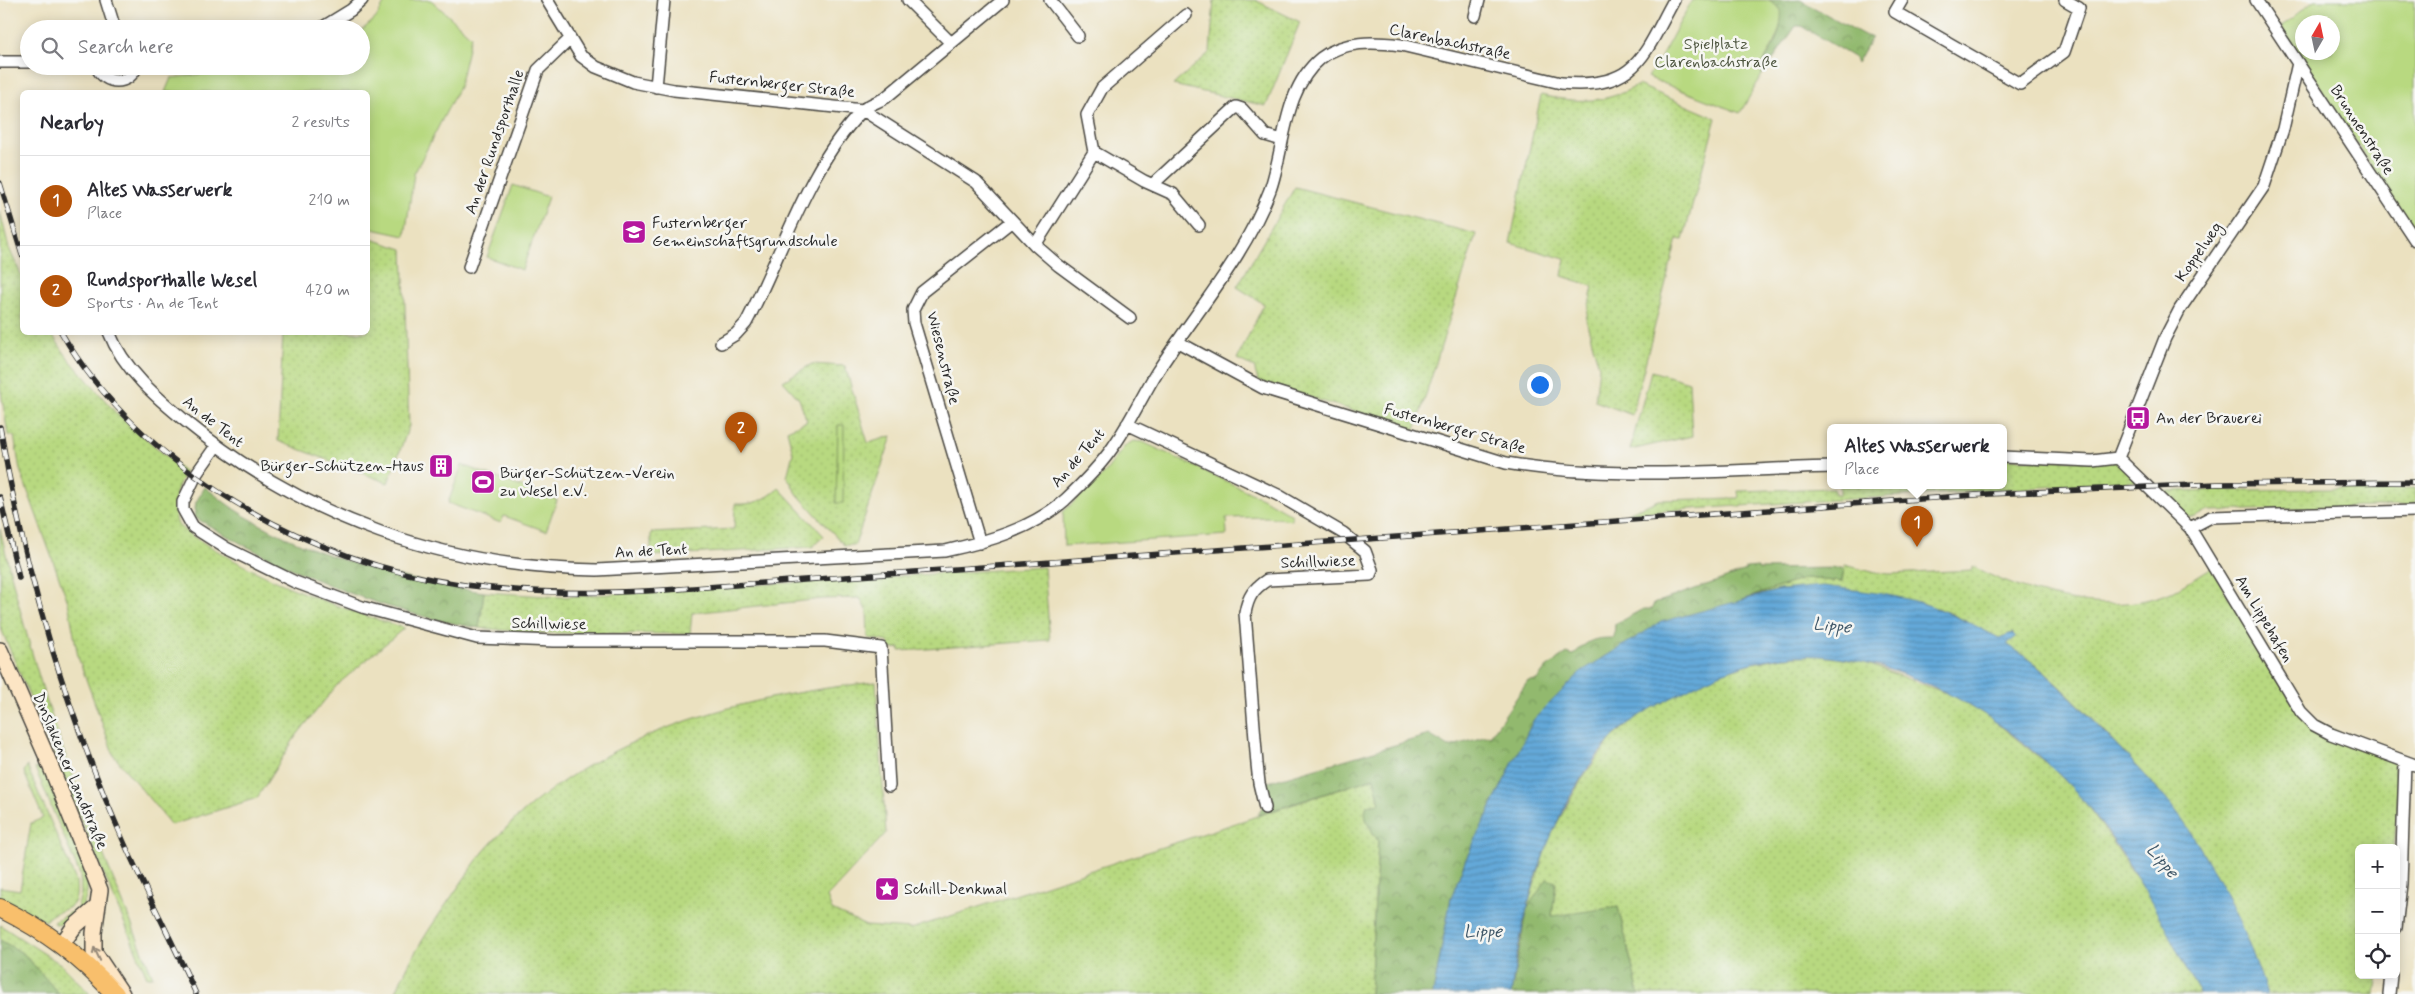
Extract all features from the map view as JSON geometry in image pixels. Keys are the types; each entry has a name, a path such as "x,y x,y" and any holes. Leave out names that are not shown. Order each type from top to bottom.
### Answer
{"main road":[{"name":"Dinslakener Landstraße","path":"0,650 94,873 100,890 94,952 122,994"},
{"path":"62,944 74,927 97,907"},
{"path":"0,908 41,930 62,944 83,961 115,994"}],"street":[{"path":"106,0 112,20"},
{"path":"335,20 351,10 362,0"},
{"name":"Fusternberger Straße","path":"547,0 581,56 596,68 633,82 656,87 863,110 976,182 1035,245 1058,265 1130,318"},
{"path":"656,87 664,0"},
{"path":"908,0 950,42"},
{"path":"721,344 736,334 746,323 799,209 827,155 863,110 885,98 950,42 1003,0"},
{"path":"1050,0 1078,36"},
{"path":"1475,16 1479,0"},
{"name":"Clarenbachstraße","path":"1178,342 1224,277 1246,240 1270,188 1297,91 1307,74 1321,58 1356,43 1401,45 1561,83 1583,85 1602,83 1626,72 1635,65 1652,45 1674,0"},
{"path":"1902,0 1895,12 2020,84 2059,57 2068,46 2080,8 2065,0"},
{"name":"Brunnenstraße","path":"2256,0 2415,240"},
{"path":"1035,245 1094,152 1087,114 1102,88 1186,16"},
{"name":"An der Rundsporthalle","path":"469,267 538,70 570,39"},
{"path":"0,62 20,62"},
{"name":"Koppelweg","path":"2118,458 2159,354 2176,317 2197,282 2264,186 2283,129 2298,63"},
{"path":"102,75 115,87 130,75"},
{"path":"1153,184 1236,107 1242,109 1265,135 1282,140"},
{"path":"1094,152 1144,181 1173,194 1200,225"},
{"name":"Wiesenstraße","path":"980,543 914,323 913,310 922,292 1012,221"},
{"name":"An de Tent","path":"111,335 133,372 163,404 240,463 305,501 372,531 433,548 553,569 645,568 945,551 980,543 1023,526 1064,501 1113,447 1178,342"},
{"name":"Fusternberger Straße","path":"1178,342 1263,388 1506,463 1544,470 1608,472 1827,467"},
{"name":"Schillwiese","path":"1127,424 1278,494 1354,540 1365,551 1370,562 1370,575 1267,580 1255,588 1247,599 1245,613 1258,774 1266,808"},
{"name":"Schillwiese","path":"216,446 197,473 183,502 183,510 193,527 226,548 295,582 362,607 477,638 554,641 825,640 881,648 889,786"},
{"path":"2007,457 2092,461 2118,458"},
{"name":"Am Lippehafen","path":"2118,458 2190,528 2301,712 2314,725 2331,734 2410,764 2400,893"},
{"path":"2190,528 2211,517 2415,511"},
{"path":"2389,994 2391,979"}],"green space":[{"path":"386,0 431,0 471,36 459,87 414,174 405,236 370,228 370,90 166,90 171,78 194,75 370,75 370,23 376,18"},
{"path":"1214,0 1255,0 1300,22 1266,106 1173,85 1210,52"},
{"name":"Spielplatz Clarenbachstraße","path":"1692,0 1769,0 1781,10 1778,33 1772,48 1760,68 1762,75 1740,113 1647,77 1655,68"},
{"path":"1769,0 1800,0 1866,36 1872,37 1857,63 1855,58 1801,26 1796,26 1762,75 1760,68 1775,42 1780,24 1780,15 1776,7"},
{"path":"2314,0 2415,0 2415,233 2302,60 2340,60 2340,15 2296,15"},
{"path":"2295,16 2295,49 2281,27"},
{"path":"1638,85 1716,118 1683,240 1677,239 1632,415 1595,401 1599,367 1586,320 1593,286 1562,276 1565,259 1510,243 1541,95 1579,100 1602,99 1614,96"},
{"path":"513,185 548,197 522,270 487,257"},
{"path":"1295,187 1476,234 1415,430 1258,381 1254,367 1237,359 1264,304 1237,287"},
{"path":"0,211 9,248 20,273 20,335 52,335 68,358 117,414 185,472 175,498 178,525 200,541 266,577 334,604 404,628 337,685 296,736 257,798 171,825 114,756 78,657 68,602 20,470 14,436 8,435 0,386"},
{"path":"370,239 403,249 409,426 388,483 278,441 283,335 370,335"},
{"path":"812,364 845,366 868,443 892,436 855,545 844,545 798,495 787,477 793,453 787,430 807,421 799,399 783,381"},
{"path":"1651,371 1689,382 1692,436 1630,450"},
{"path":"838,425 844,425 843,503 836,503"},
{"path":"1133,441 1143,442 1266,500 1292,515 1292,520 1267,517 1226,518 1227,535 1064,546 1063,512 1103,475 1124,447"},
{"path":"2007,459 2118,461 2140,481 1627,513 1659,500 1739,498 1738,491 1827,488 1834,489 1835,494 1840,494 1840,489 2007,489"},
{"name":"Bürger-Schützen-Verein zu Wesel e.V.","path":"462,465 557,500 546,531 504,516 501,523 448,503"},
{"path":"205,487 245,516 273,531 331,556 391,574 484,592 479,628 441,621 368,600 296,571 261,554 194,517 196,502"},
{"path":"779,488 824,536 812,547 651,556 651,533 734,529 735,504 747,504 758,501"},
{"path":"2415,488 2415,506 2207,511 2196,517 2185,517 2157,491"},
{"path":"0,529 28,639 60,739 98,842 153,977 147,977 0,626"},
{"path":"1845,565 1876,573 1890,574 1972,570 1972,566 1992,576 2038,593 2063,599 2112,604 2135,602 2157,597 2179,588 2211,568 2300,713 2392,759 2399,785 2394,844 2355,844 2355,979 2377,979 2375,994 2267,994 2252,952 2224,891 2203,852 2182,819 2150,781 2070,696 2034,663 2006,644 2012,633 1999,638 1950,613 1919,602 1780,590 1747,598 1806,578 1841,582"},
{"path":"1044,567 1050,640 900,651 900,648 889,649 889,642 868,638 867,612 860,598 822,599 692,613 690,634 533,633 479,628 484,592 561,597"},
{"path":"1758,567 1758,569 1844,568 1842,582 1806,578 1747,598 1534,719 1465,861 1451,898 1433,994 1370,994 1378,841 1365,815 1367,805 1380,803 1374,778 1258,815 1266,800 1265,783 1429,735 1449,747 1491,735 1528,681 1537,680 1546,668 1567,653 1573,655 1587,643 1596,639 1614,638 1615,624 1643,609 1652,609 1653,605 1658,602 1746,571 1746,568"},
{"path":"1817,655 1862,662 1954,696 1992,719 2052,768 2080,796 2155,906 2199,994 1639,994 1618,907 1552,917 1556,882 1527,908 1549,838 1581,780 1611,739 1638,715 1709,677 1749,664 1783,657"},
{"path":"876,682 886,833 827,897 832,910 866,926 911,929 1374,778 1380,803 1366,819 1378,841 1370,994 395,994 420,944 485,850 525,811 568,778 614,751 664,729 715,712 768,699"},
{"path":"27,766 76,881 75,901 72,906 56,912 45,921 0,899 0,887 20,890 31,823 43,818 24,772"},
{"path":"35,768 45,770 75,839 85,867 87,879 87,895 81,909 71,919 56,924 53,922 77,909 81,894 80,875"},
{"path":"1547,879 1556,882 1552,916 1618,907 1639,994 1511,994 1527,908"},
{"path":"0,925 62,965 90,994 59,994 24,954 0,940"},
{"path":"0,940 24,954 59,994 0,994"}],"water":[{"name":"Lippe","path":"1823,586 1859,590 1918,602 1949,613 1999,638 2012,633 2016,637 2007,644 2047,674 2070,697 2128,756 2182,819 2214,871 2234,911 2252,952 2267,994 2199,994 2153,904 2116,844 2096,816 2051,767 2006,729 1968,704 1918,680 1891,670 1863,663 1809,656 1770,659 1720,674 1655,707 1619,731 1589,766 1555,826 1542,859 1523,926 1511,994 1433,994 1451,898 1465,861 1534,719 1582,671 1661,622 1780,590"}],"railway":[{"path":"0,183 20,248"},
{"path":"63,335 95,381 136,426 183,467 235,502 290,532 348,556 407,574 465,585 540,592 590,593 665,590 1989,494 2217,484 2415,482"},
{"path":"0,427 21,533 34,586 65,689 102,790 123,840 196,994"},
{"path":"0,497 19,578"}],"place":[{"name":"Fusternberger Gemeinschaftsgrundschule","path":"634,232"},
{"name":"An der Brauerei","path":"2138,418"},
{"name":"Rundsporthalle Wesel","path":"741,453"},
{"name":"Bürger-Schützen-Haus","path":"441,466"},
{"name":"Bürger-Schützen-Verein zu Wesel e.V.","path":"483,482"},
{"name":"Altes Wasserwerk","path":"1917,547"},
{"name":"Schill-Denkmal","path":"887,889"}]}
